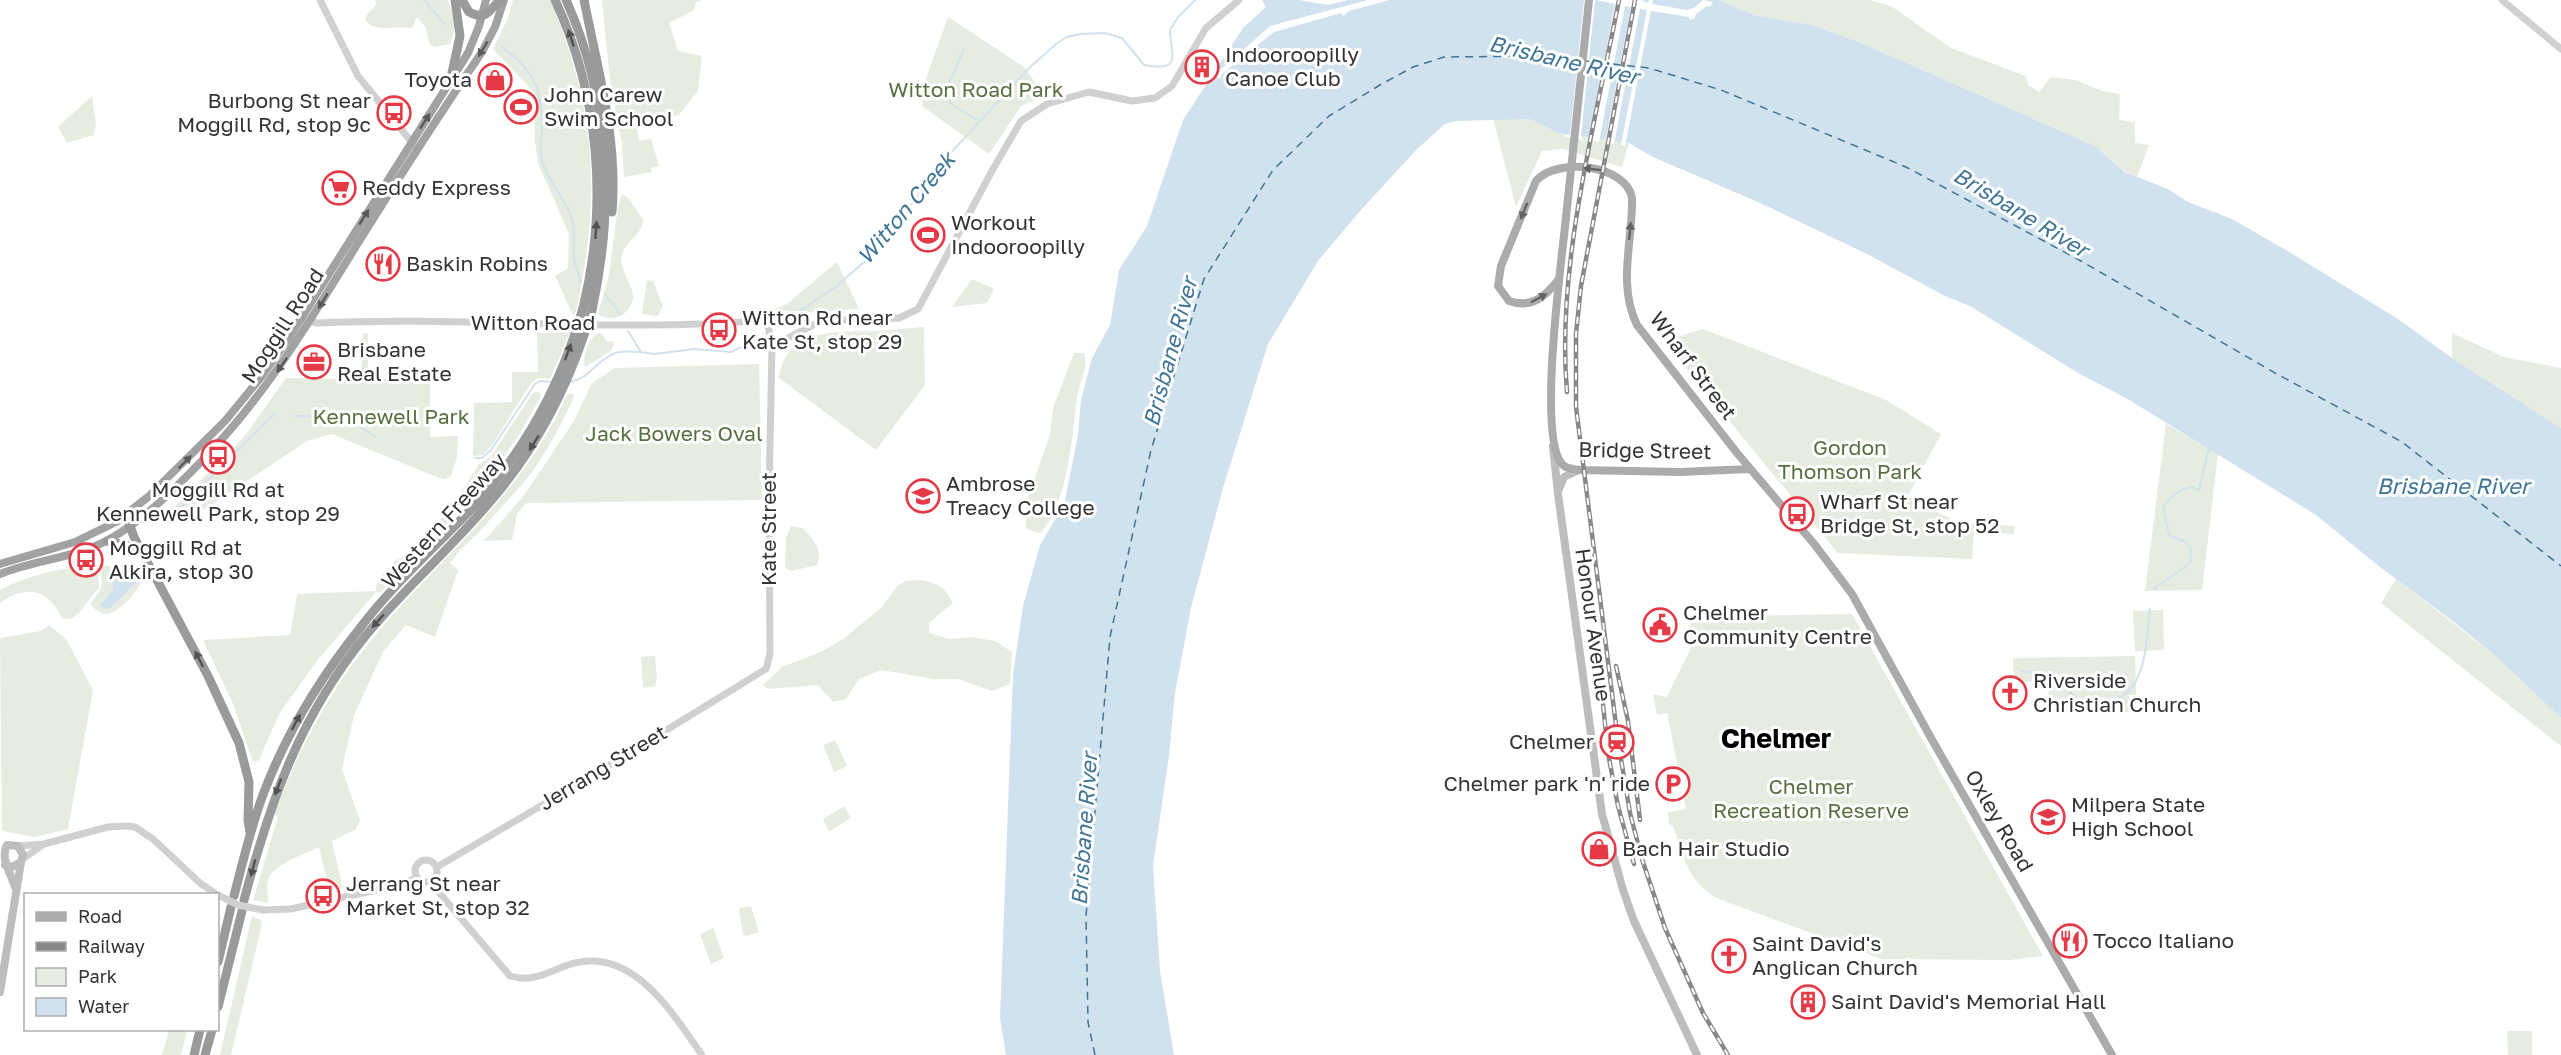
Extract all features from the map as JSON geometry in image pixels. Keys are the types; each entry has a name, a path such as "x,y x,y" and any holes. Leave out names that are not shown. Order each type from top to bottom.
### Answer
{"highway":[{"path":"450,82 460,36 455,0"},
{"path":"462,0 470,12 482,15 491,12 496,2 502,0"},
{"name":"Moggill Road","path":"0,564 88,537 126,515 168,479 225,421 262,376 300,319 450,82 472,44 486,0"},
{"name":"Moggill Road","path":"0,574 79,552 107,541 150,512 229,433 271,381 418,148 482,52 495,27 502,0"},
{"name":"Western Freeway","path":"555,0 579,64 589,106 595,149 596,234 587,309"},
{"name":"Western Freeway","path":"250,834 264,792 284,748 303,710 328,670 362,625 494,482 571,370 603,248 607,206 599,104 586,54 566,0"},
{"path":"584,0 606,101 612,141 614,193 610,235 603,248"},
{"name":"Western Freeway","path":"244,900 261,836 285,768 308,723 335,678 380,618 505,484 532,446 557,391 561,370 579,334"},
{"path":"126,515 141,549 208,676 239,743 249,782 250,834 234,896"},
{"path":"107,541 141,549"},
{"path":"219,958 231,907"},
{"path":"219,1003 242,910"},
{"path":"194,1055 200,1031"},
{"path":"205,1055 211,1031"}],"main road":[{"name":"Honour Avenue","path":"1590,0 1552,343 1553,446 1602,814 1634,921 1697,1055"},
{"name":"Wharf Street","path":"1559,279 1547,294 1533,302 1515,303 1503,295 1497,284 1498,274 1538,179 1548,171 1570,168 1608,172 1624,181 1631,193 1627,294 1637,325 1750,469 1815,545 1857,604"},
{"name":"Bridge Street","path":"1553,446 1563,465 1579,470 1680,472 1750,469"},
{"path":"1558,494 1564,477 1579,470"},
{"name":"Oxley Road","path":"1857,604 2112,1055"},
{"path":"0,992 15,888 22,860 22,851 18,846 10,844 2,847 2,861 11,874 15,888"},
{"path":"2,861 15,866 22,860"}],"street":[{"path":"320,0 358,76 418,148"},
{"path":"772,346 821,321 899,318 918,309 1021,121 1047,104 1089,92 1132,101 1155,98 1173,86 1206,28 1239,0"},
{"path":"2502,0 2561,50"},
{"name":"Witton Road","path":"300,319 310,322 625,324 767,320"},
{"name":"Kate Street","path":"767,320 772,346 769,491 770,654 767,666"},
{"name":"Jerrang Street","path":"436,867 619,759 757,675 767,666"},
{"path":"18,846 44,843 120,825 135,828 153,839 215,893"},
{"path":"22,860 44,843"},
{"path":"426,860 436,867 436,876 430,882 423,882 417,878 415,870 418,863 426,860"},
{"path":"219,896 238,905 263,910 291,909 394,886 417,878"},
{"path":"430,882 510,976 528,980 581,961 601,960 618,965 634,974 659,1000 702,1055"}],"green space":[{"path":"375,0 448,0 454,27 450,44 434,47 429,43 426,28 417,17 412,28 374,27 365,20 367,14 376,5"},
{"path":"513,0 550,0 566,40 585,116 590,154 589,230 584,270 576,312 573,315 555,276 568,268 569,234 538,163 534,94 493,49 508,18"},
{"path":"602,0 702,0 696,2 694,10 669,23 678,51 702,56 698,91 679,115 636,123 639,141 651,139 659,166 651,168 652,172 624,177 622,144 610,80"},
{"path":"1719,0 1869,0 1891,6 1951,48 2026,76 2028,85 2039,92 2051,77 2075,80 2103,91 2120,94 2119,120 2135,122 2135,143 2149,145 2137,177 2125,171 2095,146 1859,42 1811,25 1754,15"},
{"name":"Witton Road Park","path":"948,17 1024,67 1045,96 1021,106 989,154 922,106 923,87"},
{"path":"92,96 96,124 94,135 67,143 58,127"},
{"path":"1493,118 1530,119 1558,133 1629,143 1622,167 1563,149 1542,151 1516,207"},
{"path":"622,194 628,198 643,219 640,229 624,249 621,261 632,291 632,303 622,315 608,318 598,314 609,275 618,206"},
{"path":"837,262 859,309 811,312 773,310 787,304"},
{"path":"972,279 994,289 987,303 952,307"},
{"path":"647,280 653,281 663,306 658,316 642,314"},
{"path":"924,327 925,385 876,450 779,378 784,361 792,349 816,336"},
{"name":"Gordon Thomson Park","path":"1703,329 1886,400 1941,434 1908,496 1957,522 2015,526 2014,534 1974,531 1972,559 1838,553 1668,346 1670,339"},
{"path":"570,332 550,379 538,378 531,383 492,445 483,455 473,456 474,403 512,402 512,372 538,372 537,333"},
{"name":"Kennewell Park","path":"363,333 368,333 368,379 430,379 430,437 458,436 457,457 451,476 445,479 439,478 332,434 307,441 181,525 170,511 244,437 286,378 361,379"},
{"path":"598,333 602,334 606,341 613,341 614,344 611,351 585,367 584,358 587,348 591,339"},
{"path":"2452,333 2504,357 2561,368 2561,428 2452,358"},
{"path":"1074,353 1084,353 1085,370 1078,392 1067,469 1057,505 1040,533 1026,529 1026,503 1050,435 1053,408"},
{"name":"Jack Bowers Oval","path":"759,364 762,500 526,503 517,514 512,540 484,541 522,498 574,421 592,383 615,368"},
{"path":"539,392 541,396 517,438 482,487 380,593 376,592 316,662 279,714 259,760 253,762 234,706 203,640 290,635 297,594 376,591 377,581 393,562 410,554 429,533 459,496 479,464 492,455 533,393"},
{"path":"571,393 574,395 573,399 537,465 450,563 458,570 435,637 406,625 383,652 354,715 342,769 360,821 356,829 332,841 342,885 346,887 327,891 329,888 319,847 291,860 272,873 268,884 268,903 253,900 278,817 274,814 299,755 331,697 349,669 394,613 476,526 527,465 548,432 566,396"},
{"path":"2166,424 2218,454 2202,590 2145,591"},
{"path":"791,526 803,528 814,541 819,554 817,565 791,571 785,568 786,538"},
{"path":"130,565 143,576 134,593 112,612 104,614 97,611 90,604 101,587 100,566"},
{"path":"97,566 99,589 71,619 62,618 50,600 36,592 19,594 0,603 0,590 23,580 59,570"},
{"path":"2396,579 2498,658 2561,718 2561,746 2381,603"},
{"path":"921,580 940,587 953,603 929,623 929,633 949,639 971,637 995,641 1012,652 1010,684 992,691 958,679 934,679 881,670 859,679 846,699 833,702 818,685 768,689 763,685 782,667 821,652 843,639 882,607 897,586 906,581"},
{"path":"2163,610 2164,650 2135,651 2133,611"},
{"name":"Chelmer Recreation Reserve","path":"1852,614 2043,956 2010,960 1882,959 1719,899 1700,885 1688,868 1673,826 1669,824 1668,812 1686,809 1667,713 1657,715 1653,694 1667,697 1691,648 1690,617"},
{"path":"49,625 66,639 93,690 68,829 35,837 2,831 0,638 41,631"},
{"path":"655,656 657,679 655,686 643,688 641,657"},
{"path":"2135,656 2136,695 2129,695 2130,712 2048,712 2049,682 2014,682 2013,658"},
{"path":"835,740 847,766 834,772 823,745"},
{"path":"844,806 851,818 830,831 828,830 823,819"},
{"path":"751,906 759,932 746,936 743,934 739,911 740,908"},
{"path":"252,916 261,920 262,924 231,1055 220,1055"},
{"path":"713,928 724,958 711,964 700,934"},
{"path":"169,1031 187,1031 181,1055 162,1055"},
{"path":"2507,1031 2532,1031 2532,1055 2508,1055"}],"water":[{"name":"Brisbane River","path":"1262,0 1299,0 1328,5 1348,0 1719,0 1754,15 1811,25 1859,42 2095,146 2125,172 2168,189 2188,202 2232,219 2398,319 2452,358 2561,428 2561,718 2498,658 2316,515 2126,398 2078,373 1970,306 1943,295 1867,254 1758,202 1653,157 1629,143 1558,133 1530,119 1457,121 1445,124 1417,149 1318,261 1268,344 1223,488 1191,608 1175,693 1169,756 1153,865 1160,971 1174,1055 1006,1055 1000,1018 1013,674 1023,606 1040,545 1064,505 1078,435 1081,400 1092,358 1110,325 1119,270 1147,226 1183,120 1243,28 1266,7"},
{"path":"113,572 136,573 139,580 109,609 103,608 100,605 113,590"}],"pier":[{"path":"1368,0 1389,0 1349,11 1343,16 1341,13 1274,32 1222,74 1220,79 1217,77 1201,86 1213,73 1211,71 1213,69 1217,71 1225,66 1270,26"},
{"path":"1584,0 1595,0 1581,137 1584,140 1564,137 1570,135"},
{"path":"1596,0 1642,0 1648,3 1649,0 1653,0 1652,4 1687,10 1694,8 1703,0 1713,2 1710,7 1707,6 1690,20 1689,17 1651,11 1625,146 1621,145 1647,10 1640,9 1614,144 1605,143 1631,7 1625,6 1599,142 1589,140 1615,4"}],"waterway":[{"name":"Witton Creek","path":"424,0 445,24"},
{"name":"Witton Creek","path":"779,325 833,289 870,257 895,229 934,171 1028,69 1056,44 1067,37 1080,34 1105,33 1122,38 1144,65 1165,66 1170,64 1172,59 1170,30 1178,17 1195,0"},
{"name":"Witton Creek","path":"502,47 523,65 535,82 540,103 542,161 572,219 574,260 581,282"},
{"path":"964,49 946,90 951,104 979,121"},
{"name":"Witton Creek","path":"606,295 620,314"},
{"name":"Witton Creek","path":"628,331 641,352 654,354 694,349 731,352 756,340"},
{"path":"570,382 587,374 613,354 641,352"},
{"path":"475,458 482,458 491,450 535,384 540,381 553,382"},
{"path":"178,510 275,413"},
{"path":"295,416 346,420 375,437"},
{"path":"2154,589 2190,563 2191,549 2186,542 2169,535 2163,508 2180,491 2189,487 2194,487 2199,491 2209,447"},
{"path":"2022,671 2057,677 2079,702 2101,703 2118,698 2130,690 2138,677 2143,662 2150,609"}],"ferry route":[{"path":"1095,1055 1088,1022 1086,916 1110,637 1151,450 1204,279 1273,170 1329,116 1380,85 1413,67 1444,57 1540,56 1580,60"},
{"path":"1585,61 1649,68 1721,90 1906,167 2081,261 2277,374 2402,442 2561,566"}],"railway":[{"path":"1567,392 1565,344 1572,246 1589,146 1619,0"},
{"path":"1635,0 1581,286 1576,334 1576,407 1618,741 1630,813 1642,859 1665,928 1703,1013 1728,1055"},
{"path":"1596,636 1608,753 1618,806 1634,864"},
{"path":"1616,666 1628,721 1640,820"}],"place":[{"name":"Indooroopilly Canoe Club","path":"1202,67"},
{"name":"Toyota","path":"495,80"},
{"name":"John Carew Swim School","path":"521,107"},
{"name":"Burbong St near Moggill Rd, stop 9c","path":"394,113"},
{"name":"Reddy Express","path":"339,188"},
{"name":"Workout Indooroopilly","path":"928,235"},
{"name":"Baskin Robins","path":"383,264"},
{"name":"Witton Rd near Kate St, stop 29","path":"719,330"},
{"name":"Brisbane Real Estate","path":"314,362"},
{"name":"Moggill Rd at Kennewell Park, stop 29","path":"218,457"},
{"name":"Ambrose Treacy College","path":"923,496"},
{"name":"Wharf St near Bridge St, stop 52","path":"1797,514"},
{"name":"Moggill Rd at Alkira, stop 30","path":"86,560"},
{"name":"Chelmer Community Centre","path":"1660,625"},
{"name":"Riverside Christian Church","path":"2010,693"},
{"name":"Chelmer","path":"1617,742"},
{"name":"Chelmer park 'n' ride","path":"1673,784"},
{"name":"Milpera State High School","path":"2048,817"},
{"name":"Bach Hair Studio","path":"1599,849"},
{"name":"Jerrang St near Market St, stop 32","path":"323,896"},
{"name":"Tocco Italiano","path":"2070,941"},
{"name":"Saint David's Anglican Church","path":"1729,956"},
{"name":"Saint David's Memorial Hall","path":"1808,1002"}],"district":[{"name":"Chelmer","path":"1776,739"}]}
